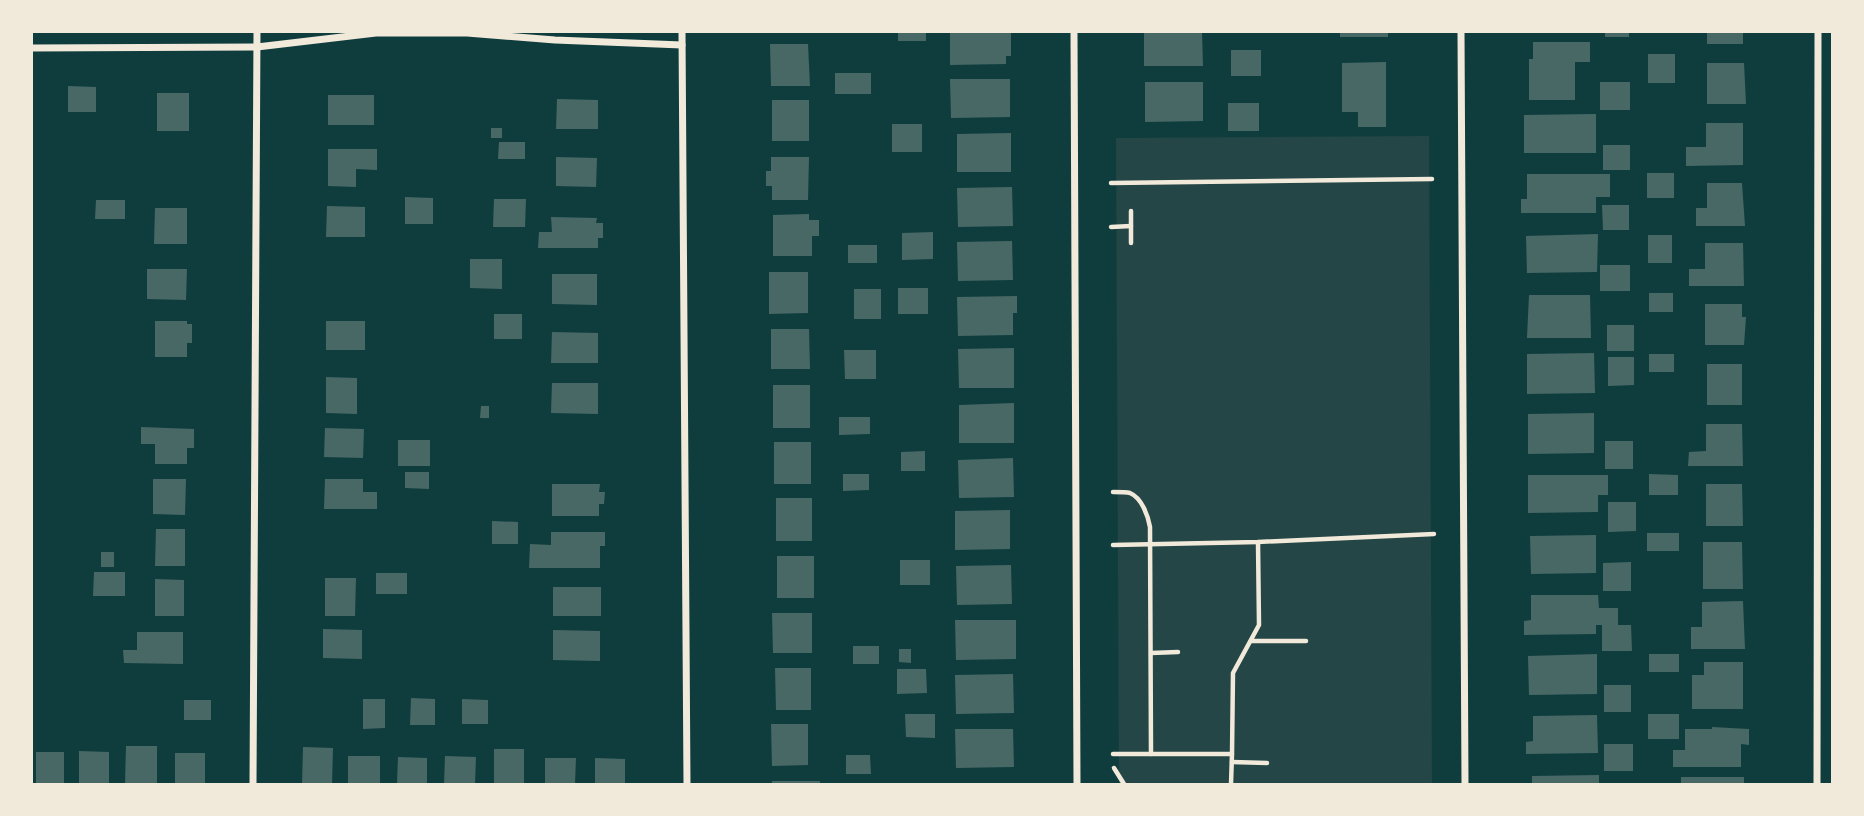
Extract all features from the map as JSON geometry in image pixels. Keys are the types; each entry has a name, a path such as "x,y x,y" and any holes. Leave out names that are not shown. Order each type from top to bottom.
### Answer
{"street":[{"path":"253,785 257,32"},
{"path":"682,32 687,785"},
{"path":"1074,32 1077,785"},
{"path":"1461,32 1465,785"},
{"path":"1817,785 1818,32"},
{"path":"32,48 257,47 376,33 467,33 682,45"}],"path":[{"path":"1111,183 1432,179"},
{"path":"1131,243 1132,211"},
{"path":"1111,227 1131,226"},
{"path":"1113,492 1130,493 1138,500 1148,518 1151,754"},
{"path":"1113,545 1150,546 1434,534"},
{"path":"1231,785 1233,673 1259,625 1258,542"},
{"path":"1251,641 1306,641"},
{"path":"1151,653 1178,652"},
{"path":"1113,754 1232,754"},
{"path":"1231,762 1267,763"},
{"path":"1114,768 1124,785"}],"shaded area":[{"path":"1429,136 1432,784 1119,784 1116,138"}],"building":[{"path":"898,32 926,32 926,41 898,41"},
{"path":"950,32 1011,32 1011,56 1006,56 1006,64 950,65"},
{"path":"1144,32 1202,32 1203,66 1144,66"},
{"path":"1340,32 1388,32 1388,37 1340,37"},
{"path":"1605,32 1629,32 1629,37 1605,37"},
{"path":"1707,32 1743,32 1743,44 1707,44"},
{"path":"1533,42 1590,42 1590,62 1575,62 1575,100 1529,100 1529,59 1533,59"},
{"path":"770,44 808,44 810,86 771,86"},
{"path":"1231,50 1261,50 1261,76 1231,76"},
{"path":"1648,54 1675,54 1675,83 1648,83"},
{"path":"1386,62 1386,127 1358,127 1358,112 1342,112 1342,63"},
{"path":"1707,63 1744,63 1746,104 1707,104"},
{"path":"835,73 871,73 871,94 835,94"},
{"path":"950,79 1010,79 1010,117 951,118"},
{"path":"1145,82 1203,82 1203,121 1145,122"},
{"path":"1600,82 1630,82 1630,110 1600,110"},
{"path":"68,86 96,87 96,112 68,112"},
{"path":"157,93 189,93 189,131 157,131"},
{"path":"328,95 374,95 374,125 328,125"},
{"path":"557,99 598,100 598,129 556,129"},
{"path":"772,100 809,100 809,141 772,141"},
{"path":"1228,103 1259,103 1259,131 1228,131"},
{"path":"1596,114 1596,153 1524,153 1524,115"},
{"path":"1706,123 1743,123 1743,165 1686,166 1686,147 1706,147"},
{"path":"892,124 922,124 922,152 892,152"},
{"path":"491,128 502,128 502,138 491,138"},
{"path":"1011,133 1011,172 957,172 957,134"},
{"path":"499,142 525,142 525,159 498,159"},
{"path":"1603,145 1630,145 1630,170 1603,170"},
{"path":"328,149 377,149 377,170 356,169 356,187 328,186"},
{"path":"556,157 597,158 596,187 556,186"},
{"path":"771,157 809,157 808,200 772,200 772,186 766,186 766,171 771,171"},
{"path":"1647,173 1674,173 1674,198 1647,198"},
{"path":"1527,174 1610,174 1610,197 1596,197 1596,213 1521,213 1521,199 1527,199"},
{"path":"1707,183 1742,183 1745,226 1696,226 1696,208 1707,208"},
{"path":"1012,187 1013,226 958,227 957,188"},
{"path":"405,197 433,198 433,224 405,224"},
{"path":"494,199 526,199 525,227 493,227"},
{"path":"96,200 125,200 125,219 95,219"},
{"path":"1602,205 1629,205 1629,230 1603,230"},
{"path":"327,206 365,207 365,237 326,237"},
{"path":"155,208 187,208 187,244 154,244"},
{"path":"809,214 809,220 819,220 819,236 812,236 812,256 773,256 773,215"},
{"path":"551,217 597,218 596,223 603,223 603,238 598,238 598,248 538,248 539,232 552,232"},
{"path":"933,232 933,259 902,260 902,233"},
{"path":"1598,234 1597,272 1527,273 1526,236"},
{"path":"1648,235 1672,235 1672,263 1648,263"},
{"path":"1012,241 1013,280 958,281 957,242"},
{"path":"1705,243 1743,243 1744,286 1689,286 1689,269 1705,269"},
{"path":"848,245 877,245 877,263 848,263"},
{"path":"470,259 502,259 502,289 470,288"},
{"path":"1600,265 1630,265 1630,291 1600,291"},
{"path":"147,269 187,269 186,300 147,299"},
{"path":"769,272 808,272 808,313 769,314"},
{"path":"552,274 597,274 597,305 552,304"},
{"path":"898,288 928,288 928,314 898,314"},
{"path":"854,289 881,289 881,319 854,319"},
{"path":"1649,293 1673,293 1673,312 1649,312"},
{"path":"1529,295 1590,295 1591,338 1527,338"},
{"path":"1017,296 1017,313 1013,313 1013,335 958,336 957,297"},
{"path":"1705,304 1742,304 1742,317 1746,317 1744,345 1705,345"},
{"path":"494,314 522,314 522,339 494,339"},
{"path":"155,321 187,321 187,324 192,324 192,343 187,343 187,357 155,357"},
{"path":"326,321 365,321 365,350 326,350"},
{"path":"1607,325 1634,325 1634,351 1607,351"},
{"path":"771,329 809,329 810,369 771,369"},
{"path":"552,332 598,333 598,363 551,363"},
{"path":"1014,348 1014,388 959,388 958,349"},
{"path":"844,350 876,350 876,379 845,379"},
{"path":"1594,353 1595,393 1527,394 1527,354"},
{"path":"1649,354 1674,354 1674,372 1649,372"},
{"path":"1608,357 1634,357 1634,385 1608,386"},
{"path":"1707,364 1742,364 1742,405 1707,405"},
{"path":"326,377 357,378 357,414 326,413"},
{"path":"552,383 598,383 598,414 551,413"},
{"path":"773,385 810,385 810,428 773,428"},
{"path":"1014,403 1014,443 959,443 959,405"},
{"path":"481,406 489,406 489,418 480,418"},
{"path":"1594,413 1594,453 1528,454 1528,414"},
{"path":"839,417 870,417 870,434 839,435"},
{"path":"1706,424 1742,424 1743,466 1688,466 1689,452 1706,451"},
{"path":"141,427 194,429 194,448 187,448 187,464 155,464 155,444 141,444"},
{"path":"325,428 364,429 363,458 324,457"},
{"path":"398,440 430,440 430,466 398,466"},
{"path":"1605,441 1633,441 1633,469 1605,469"},
{"path":"774,442 811,442 811,484 774,484"},
{"path":"925,451 925,471 901,471 901,452"},
{"path":"1013,458 1014,497 959,498 958,460"},
{"path":"405,472 429,472 429,489 405,488"},
{"path":"843,474 869,474 869,490 843,491"},
{"path":"1649,474 1678,475 1678,495 1649,495"},
{"path":"1528,475 1608,475 1608,495 1598,495 1598,512 1528,513"},
{"path":"153,479 186,479 185,515 153,514"},
{"path":"325,479 363,479 363,492 377,492 377,509 324,509"},
{"path":"552,484 600,484 599,492 605,492 604,504 599,504 599,516 552,516"},
{"path":"1706,484 1742,484 1743,526 1706,526"},
{"path":"776,498 812,498 812,541 776,541"},
{"path":"1608,502 1636,502 1636,531 1608,532"},
{"path":"1010,510 1010,549 955,550 955,511"},
{"path":"492,521 518,522 518,544 492,544"},
{"path":"156,529 185,529 185,566 155,566"},
{"path":"551,532 605,532 605,546 600,546 600,568 529,568 530,544 551,545"},
{"path":"1647,533 1679,533 1679,551 1647,551"},
{"path":"1596,535 1596,573 1531,574 1530,536"},
{"path":"1703,542 1742,542 1743,589 1703,589"},
{"path":"101,552 114,552 114,567 101,567"},
{"path":"777,556 814,556 814,598 777,598"},
{"path":"900,560 930,560 930,585 900,585"},
{"path":"1631,562 1631,591 1603,591 1603,563"},
{"path":"1011,565 1012,604 957,605 956,566"},
{"path":"94,572 125,572 125,596 93,596"},
{"path":"376,573 407,573 407,594 376,594"},
{"path":"325,578 356,578 355,616 325,616"},
{"path":"155,579 184,580 184,616 155,616"},
{"path":"553,587 601,587 601,616 553,616"},
{"path":"1531,595 1598,595 1599,608 1618,608 1618,625 1631,625 1632,651 1602,651 1602,625 1596,625 1596,634 1524,635 1524,621 1531,620"},
{"path":"1743,601 1745,649 1691,649 1691,627 1702,627 1702,602"},
{"path":"772,613 812,613 812,653 773,653"},
{"path":"955,620 1016,620 1016,659 956,660"},
{"path":"323,629 362,630 362,659 323,658"},
{"path":"553,630 600,631 600,661 553,660"},
{"path":"137,632 183,632 183,664 124,663 123,650 137,650"},
{"path":"853,646 879,646 879,664 853,664"},
{"path":"899,649 911,649 911,663 899,662"},
{"path":"1597,654 1597,694 1529,695 1528,656"},
{"path":"1649,654 1679,654 1679,672 1649,672"},
{"path":"1704,662 1743,662 1743,709 1692,709 1692,675 1704,675"},
{"path":"775,668 811,668 811,710 776,710"},
{"path":"897,669 926,669 927,693 897,694"},
{"path":"1013,674 1014,713 956,714 955,675"},
{"path":"1604,685 1631,685 1631,712 1604,712"},
{"path":"411,698 435,699 435,725 410,725"},
{"path":"363,699 385,699 385,728 363,729"},
{"path":"462,699 488,700 488,724 462,724"},
{"path":"184,700 211,700 211,720 184,720"},
{"path":"905,714 935,714 935,738 906,737"},
{"path":"1648,714 1679,714 1679,739 1648,739"},
{"path":"1597,715 1598,753 1526,754 1526,742 1533,741 1533,716"},
{"path":"771,724 808,724 808,765 772,766"},
{"path":"955,729 1013,729 1014,767 956,768"},
{"path":"1685,729 1749,729 1749,745 1741,744 1741,767 1673,767 1673,750 1685,750"},
{"path":"1604,744 1633,744 1633,771 1604,771"},
{"path":"126,746 157,746 157,784 125,784"},
{"path":"303,747 333,748 332,784 302,784"},
{"path":"494,749 524,749 524,784 494,784"},
{"path":"79,751 109,752 109,784 79,784"},
{"path":"36,752 64,752 64,784 36,784"},
{"path":"175,753 205,753 205,784 175,784"},
{"path":"846,755 870,755 871,774 846,774"},
{"path":"348,756 380,756 380,784 348,784"},
{"path":"445,756 476,757 475,784 444,784"},
{"path":"398,757 427,758 427,784 397,784"},
{"path":"545,758 576,758 575,784 545,784"},
{"path":"595,758 625,759 625,784 595,784"},
{"path":"1599,775 1599,784 1532,784 1532,776"},
{"path":"1681,777 1744,777 1744,784 1681,784"},
{"path":"772,781 820,781 820,784 772,784"}]}
